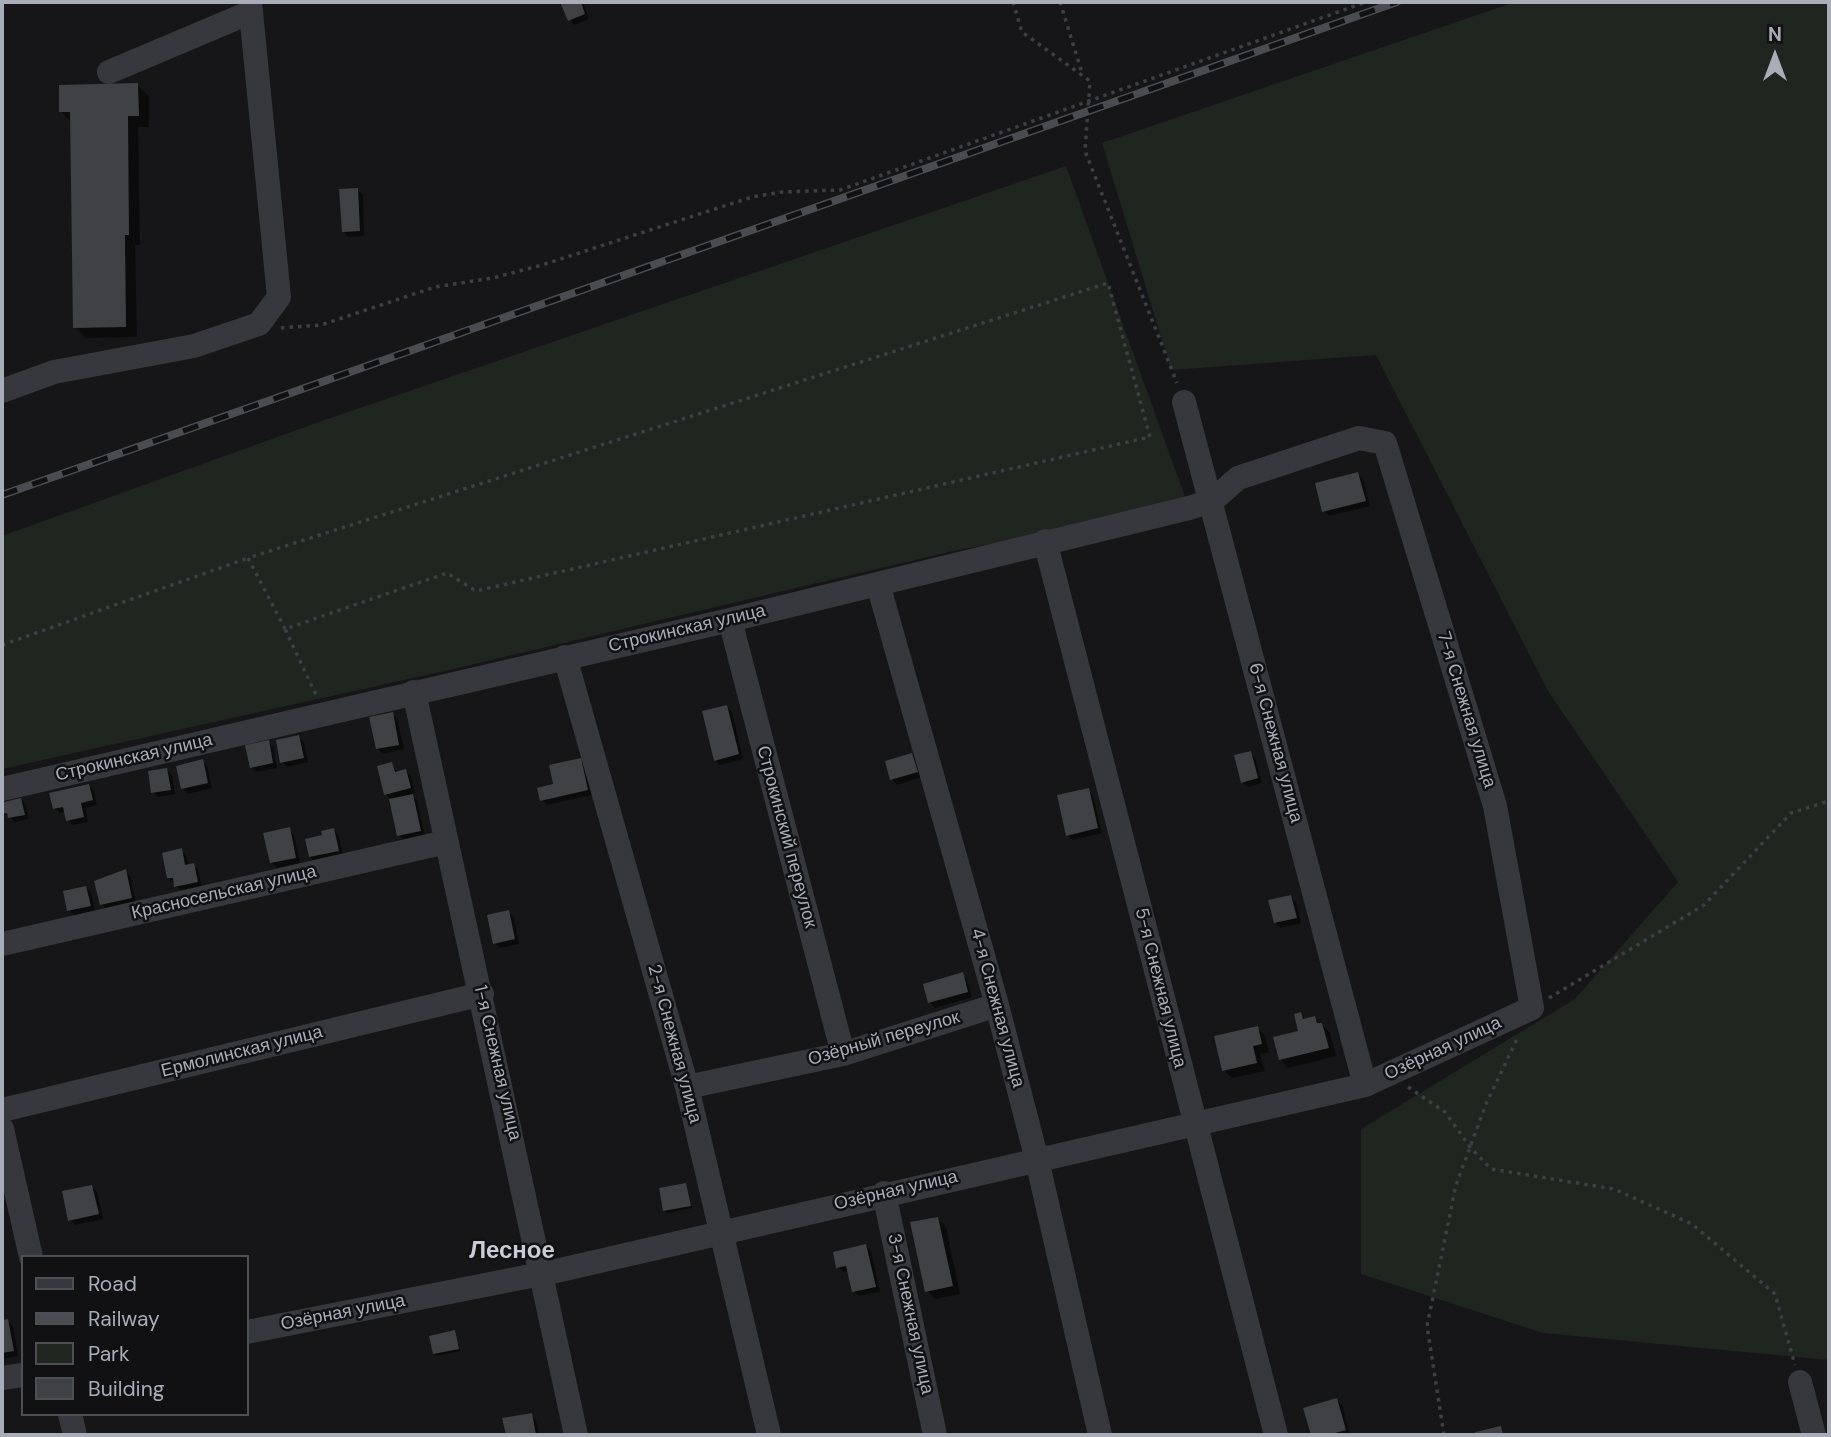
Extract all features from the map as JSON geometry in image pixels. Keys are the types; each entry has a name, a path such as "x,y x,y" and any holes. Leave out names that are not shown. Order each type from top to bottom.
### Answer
{"street":[{"path":"2,391 54,372 194,346 259,324 279,297 251,7 109,72"},
{"name":"6-я Снежная улица","path":"1184,402 1365,1085"},
{"name":"Строкинская улица","path":"2,789 730,621 1212,501 1238,478 1359,438"},
{"name":"7-я Снежная улица","path":"1359,438 1384,443 1406,509 1495,806 1532,1008"},
{"name":"5-я Снежная улица","path":"1045,541 1276,1435"},
{"name":"4-я Снежная улица","path":"878,584 997,1005 1037,1160 1100,1435"},
{"name":"Строкинский переулок","path":"730,621 843,1054"},
{"name":"2-я Снежная улица","path":"565,657 687,1087 769,1435"},
{"name":"1-я Снежная улица","path":"414,692 543,1273 576,1435"},
{"name":"Красносельская улица","path":"2,944 446,842"},
{"name":"Ермолинская улица","path":"2,1110 482,994"},
{"name":"Озёрный переулок","path":"687,1087 843,1054 997,1005"},
{"name":"Озёрная улица","path":"248,1332 543,1273 1365,1085 1532,1008"},
{"path":"2,1129 31,1255"},
{"name":"3-я Снежная улица","path":"884,1193 935,1435"},
{"path":"2,1378 21,1375"},
{"path":"1800,1382 1814,1435"},
{"path":"70,1416 75,1435"}],"path":[{"path":"1013,2 1022,32 1090,81 1085,151 1184,402"},
{"path":"1060,2 1083,75"},
{"path":"259,324 272,328 321,325 435,287 494,278 542,265 752,197 782,192 841,190 1366,2"},
{"path":"2,645 248,558 1108,282 1150,437 476,590 447,573 285,629"},
{"path":"248,558 324,713"},
{"path":"1444,1433 1427,1326 1456,1185 1486,1104 1532,1008 1704,905 1791,813 1829,801"},
{"path":"1405,1084 1445,1112 1470,1147 1491,1169 1614,1189 1692,1224 1775,1294 1800,1382"}],"green space":[{"path":"1515,2 1829,2 1829,1360 1543,1333 1361,1274 1361,1129 1575,999 1678,882 1548,691 1376,355 1171,370 1102,143"},
{"path":"1066,166 1189,508 953,551 449,670 2,769 2,536 319,422"}],"building":[{"path":"560,2 581,2 585,14 568,21"},
{"path":"138,83 139,116 128,116 129,235 125,235 126,327 73,328 70,112 59,112 59,85"},
{"path":"358,188 360,231 342,232 339,189"},
{"path":"1358,472 1366,501 1322,512 1315,483"},
{"path":"727,705 739,754 714,761 702,711"},
{"path":"393,712 399,745 376,749 369,717"},
{"path":"299,735 304,758 280,763 276,740"},
{"path":"269,740 273,763 250,768 245,745"},
{"path":"1251,751 1258,778 1241,783 1234,755"},
{"path":"912,753 918,772 890,780 885,761"},
{"path":"581,758 588,790 540,801 537,788 553,784 549,765"},
{"path":"203,759 208,783 181,789 176,766"},
{"path":"392,762 395,772 406,769 411,788 384,795 377,766"},
{"path":"167,768 171,790 151,793 148,771"},
{"path":"89,784 93,800 81,803 84,817 66,821 63,807 53,809 49,793"},
{"path":"1089,788 1098,828 1066,836 1057,795"},
{"path":"413,794 421,831 397,836 389,799"},
{"path":"2,796 4,802 21,798 25,815 8,818 7,813 2,814"},
{"path":"290,827 296,858 270,863 263,833"},
{"path":"334,828 339,851 309,857 305,839 322,835 321,831"},
{"path":"182,848 185,865 194,863 198,882 174,887 173,878 167,878 162,853"},
{"path":"126,869 132,898 100,905 94,881"},
{"path":"86,886 91,906 67,911 63,891"},
{"path":"1291,895 1297,918 1274,923 1268,900"},
{"path":"509,910 515,939 493,944 487,915"},
{"path":"963,972 968,992 928,1003 923,984"},
{"path":"1301,1012 1303,1019 1315,1016 1317,1023 1322,1023 1329,1048 1279,1060 1273,1037 1298,1031 1294,1014"},
{"path":"1258,1026 1262,1044 1253,1046 1257,1063 1222,1071 1214,1036"},
{"path":"686,1183 691,1206 663,1211 659,1188"},
{"path":"92,1185 99,1214 68,1221 62,1191"},
{"path":"938,1217 953,1286 925,1292 910,1222"},
{"path":"866,1244 876,1287 852,1292 846,1266 836,1268 833,1252"},
{"path":"8,1319 14,1351 2,1353 2,1320"},
{"path":"455,1330 459,1349 433,1354 429,1336"},
{"path":"1337,1398 1346,1430 1328,1435 1311,1435 1303,1408"},
{"path":"532,1413 536,1435 506,1435 502,1418"},
{"path":"1501,1426 1503,1435 1475,1435 1475,1432"}],"railway":[{"path":"2,495 1397,2"}],"district":[{"name":"Лесное","path":"512,1252"}]}
